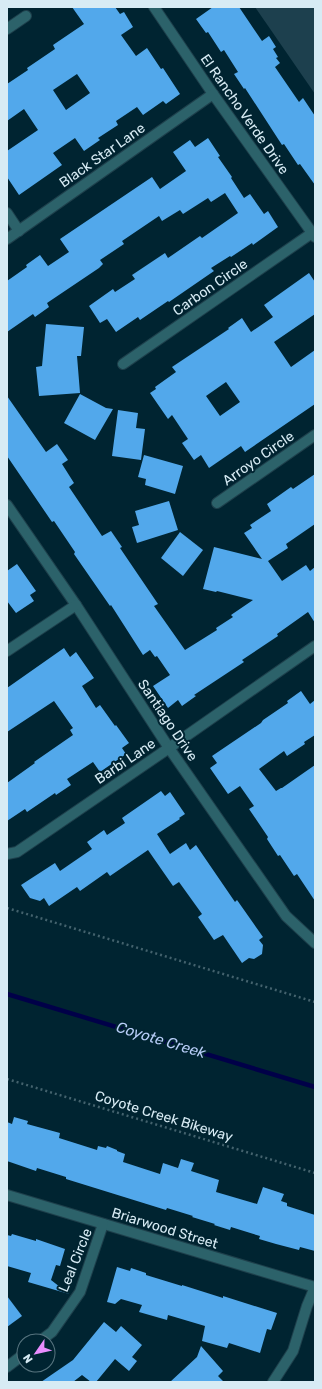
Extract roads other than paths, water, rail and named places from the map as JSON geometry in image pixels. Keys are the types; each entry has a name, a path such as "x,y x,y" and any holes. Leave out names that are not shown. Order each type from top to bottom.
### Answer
{"street":[{"name":"El Rancho Verde Drive","path":"154,7 213,94 314,235"},
{"path":"7,29 26,16"},
{"name":"Black Star Lane","path":"7,239 213,94"},
{"path":"7,213 19,231"},
{"name":"Carbon Circle","path":"123,364 314,235"},
{"name":"Arroyo Circle","path":"217,503 315,435"},
{"name":"Santiago Drive","path":"7,505 76,605 169,748 286,916 315,943"},
{"path":"7,651 76,605"},
{"name":"Barbi Lane","path":"7,854 17,852 315,646"},
{"name":"Briarwood Street","path":"7,1195 315,1287"},
{"name":"Leal Circle","path":"51,1333 80,1292 103,1224"},
{"path":"273,1382 293,1351 307,1306 315,1287"},
{"path":"7,1366 16,1360"}],"waterway":[{"name":"Coyote Creek","path":"7,994 315,1087"}]}
